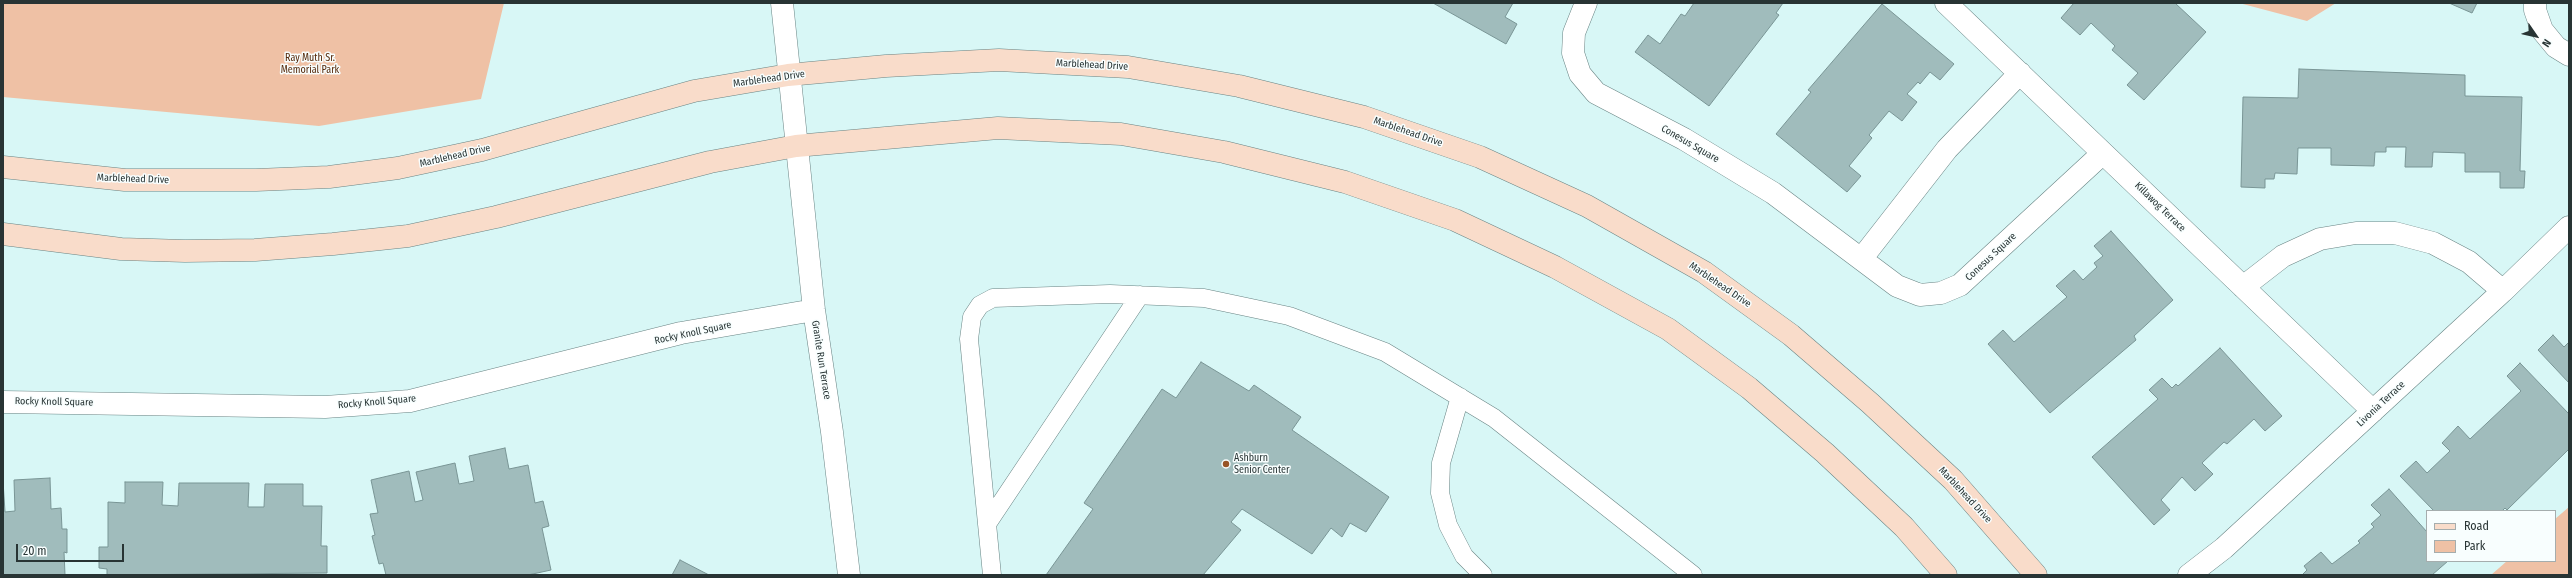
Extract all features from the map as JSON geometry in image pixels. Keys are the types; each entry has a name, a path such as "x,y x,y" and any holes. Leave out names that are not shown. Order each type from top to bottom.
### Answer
{"street":[{"name":"Granite Run Terrace","path":"782,3 788,75 814,310 832,432 849,575"},
{"name":"Conesus Square","path":"1586,3 1574,33 1573,53 1580,74 1596,93 1684,139 1773,193 1862,258 1897,286 1920,295 1941,293 1960,285 2103,153"},
{"name":"Killawog Terrace","path":"1946,3 2373,411"},
{"path":"2535,3 2535,10 2542,30 2556,47 2569,55"},
{"name":"Marblehead Drive","path":"3,167 125,180 256,180 329,177 398,168 474,152 694,91 788,75 886,66 999,60 1128,67 1239,86 1364,117 1480,157 1587,206 1704,272 1791,335 1870,403 1953,480 2036,575"},
{"path":"1862,258 1947,149 2020,73"},
{"path":"3,234 121,249 185,251 255,250 341,244 408,236 496,217 710,162 796,146 998,128 1121,134 1224,152 1345,182 1455,220 1555,267 1668,329 1749,388 1825,453 1904,527 1946,575"},
{"name":"Livonia Terrace","path":"2189,575 2224,548 2503,291 2569,227"},
{"path":"2243,287 2283,256 2320,239 2356,232 2395,233 2433,243 2469,262 2503,291"},
{"name":"Rocky Knoll Square","path":"3,402 325,407 410,401 681,334 814,310"}],"lane":[{"path":"992,575 969,339 972,318 980,305 993,298 1110,294 1204,298 1289,316 1385,352 1494,418 1693,575"},
{"path":"987,524 1140,295"},
{"path":"1460,397 1441,462 1440,493 1448,525 1464,556 1483,575"}],"green space":[{"name":"Ray Muth Sr. Memorial Park","path":"3,3 504,3 481,99 319,126 3,97"},
{"path":"2239,3 2336,3 2307,21"},
{"path":"2569,507 2569,575 2491,575 2506,562 2556,562 2556,518"}],"building":[{"path":"1433,3 1513,3 1505,17 1517,24 1506,44"},
{"path":"1694,3 1783,3 1776,13 1779,15 1709,106 1635,52 1648,35 1660,44 1681,14 1685,16"},
{"path":"2074,3 2175,3 2206,32 2144,100 2127,85 2138,73 2112,50 2115,46 2091,23 2080,35 2061,18"},
{"path":"2449,3 2477,3 2472,13"},
{"path":"1882,4 1954,64 1940,80 1930,72 1920,84 1918,82 1907,94 1917,102 1902,121 1889,111 1869,135 1872,138 1849,166 1861,176 1847,192 1776,134 1811,92 1808,90"},
{"path":"2299,69 2465,75 2465,96 2522,97 2520,171 2525,171 2524,188 2500,188 2500,172 2465,172 2465,153 2433,152 2432,167 2405,167 2406,147 2386,147 2386,152 2375,152 2374,166 2331,165 2331,148 2298,148 2297,174 2275,173 2274,179 2265,179 2265,188 2241,187 2243,97 2298,98"},
{"path":"2111,231 2173,300 2134,336 2136,340 2050,413 1988,344 2003,330 2014,342 2067,297 2056,286 2074,270 2083,280 2097,267 2094,263 2103,256 2094,246"},
{"path":"2553,335 2564,347 2569,342 2569,383 2538,350"},
{"path":"2220,348 2282,416 2265,431 2254,419 2227,444 2224,442 2202,463 2213,474 2195,491 2182,477 2161,500 2170,510 2154,525 2092,457 2158,399 2149,390 2162,378 2172,388 2176,384 2178,386"},
{"name":"Ashburn Senior Center","path":"1201,362 1249,391 1254,385 1301,417 1292,430 1389,497 1366,532 1350,523 1342,537 1331,528 1312,554 1242,509 1231,522 1241,530 1203,575 1046,575 1093,509 1084,503 1162,389 1176,398"},
{"path":"2520,363 2569,414 2569,449 2507,510 2505,508 2503,510 2433,510 2400,476 2416,461 2427,473 2450,451 2442,443 2458,426 2470,439 2521,391 2507,376"},
{"path":"505,448 509,469 528,465 535,503 543,501 549,526 542,528 551,570 528,575 386,575 383,563 379,564 372,536 375,535 370,514 378,513 371,480 409,471 415,502 423,500 416,472 455,463 459,484 474,481 469,456"},
{"path":"50,478 51,509 61,508 62,529 67,529 67,553 64,552 65,575 3,575 3,481 5,512 15,511 14,480"},
{"path":"125,482 163,482 162,505 178,506 179,483 249,483 248,507 264,507 265,484 303,484 303,506 322,506 321,546 327,546 327,573 107,575 107,569 99,568 99,547 108,547 108,502 125,503"},
{"path":"2389,489 2426,531 2426,562 2447,562 2432,575 2302,575 2307,570 2304,566 2321,552 2332,564 2360,543 2358,541 2374,527 2371,524 2381,515 2371,505"},
{"path":"680,560 709,575 672,575"}],"place":[{"name":"Ashburn Senior Center","path":"1226,464"}]}
